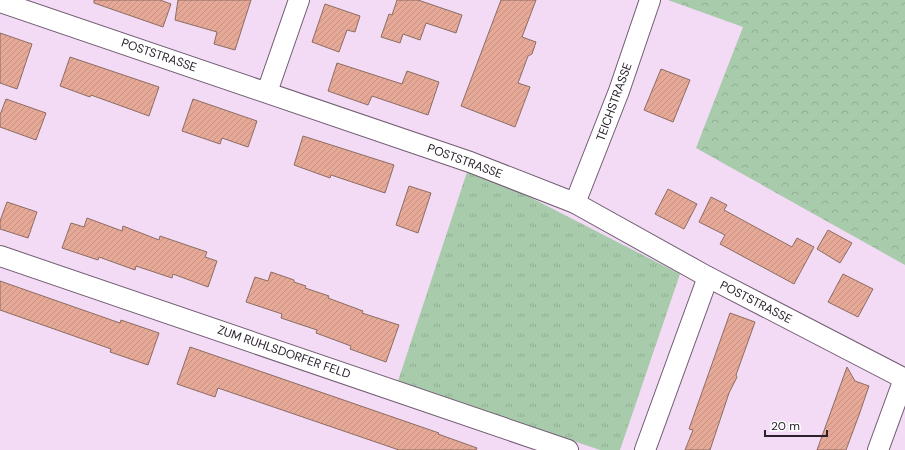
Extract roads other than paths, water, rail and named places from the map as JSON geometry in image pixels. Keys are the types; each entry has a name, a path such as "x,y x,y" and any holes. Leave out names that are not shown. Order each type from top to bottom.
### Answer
{"street":[{"path":"266,92 298,0"},
{"name":"TEICHSTRASSE","path":"575,203 619,92 650,0"},
{"name":"POSTSTRASSE","path":"0,2 470,162 575,203 708,277 905,379"},
{"name":"ZUM RUHLSDORFER FELD","path":"0,256 568,450"},
{"path":"645,450 708,277"},
{"path":"878,450 905,379"}]}
